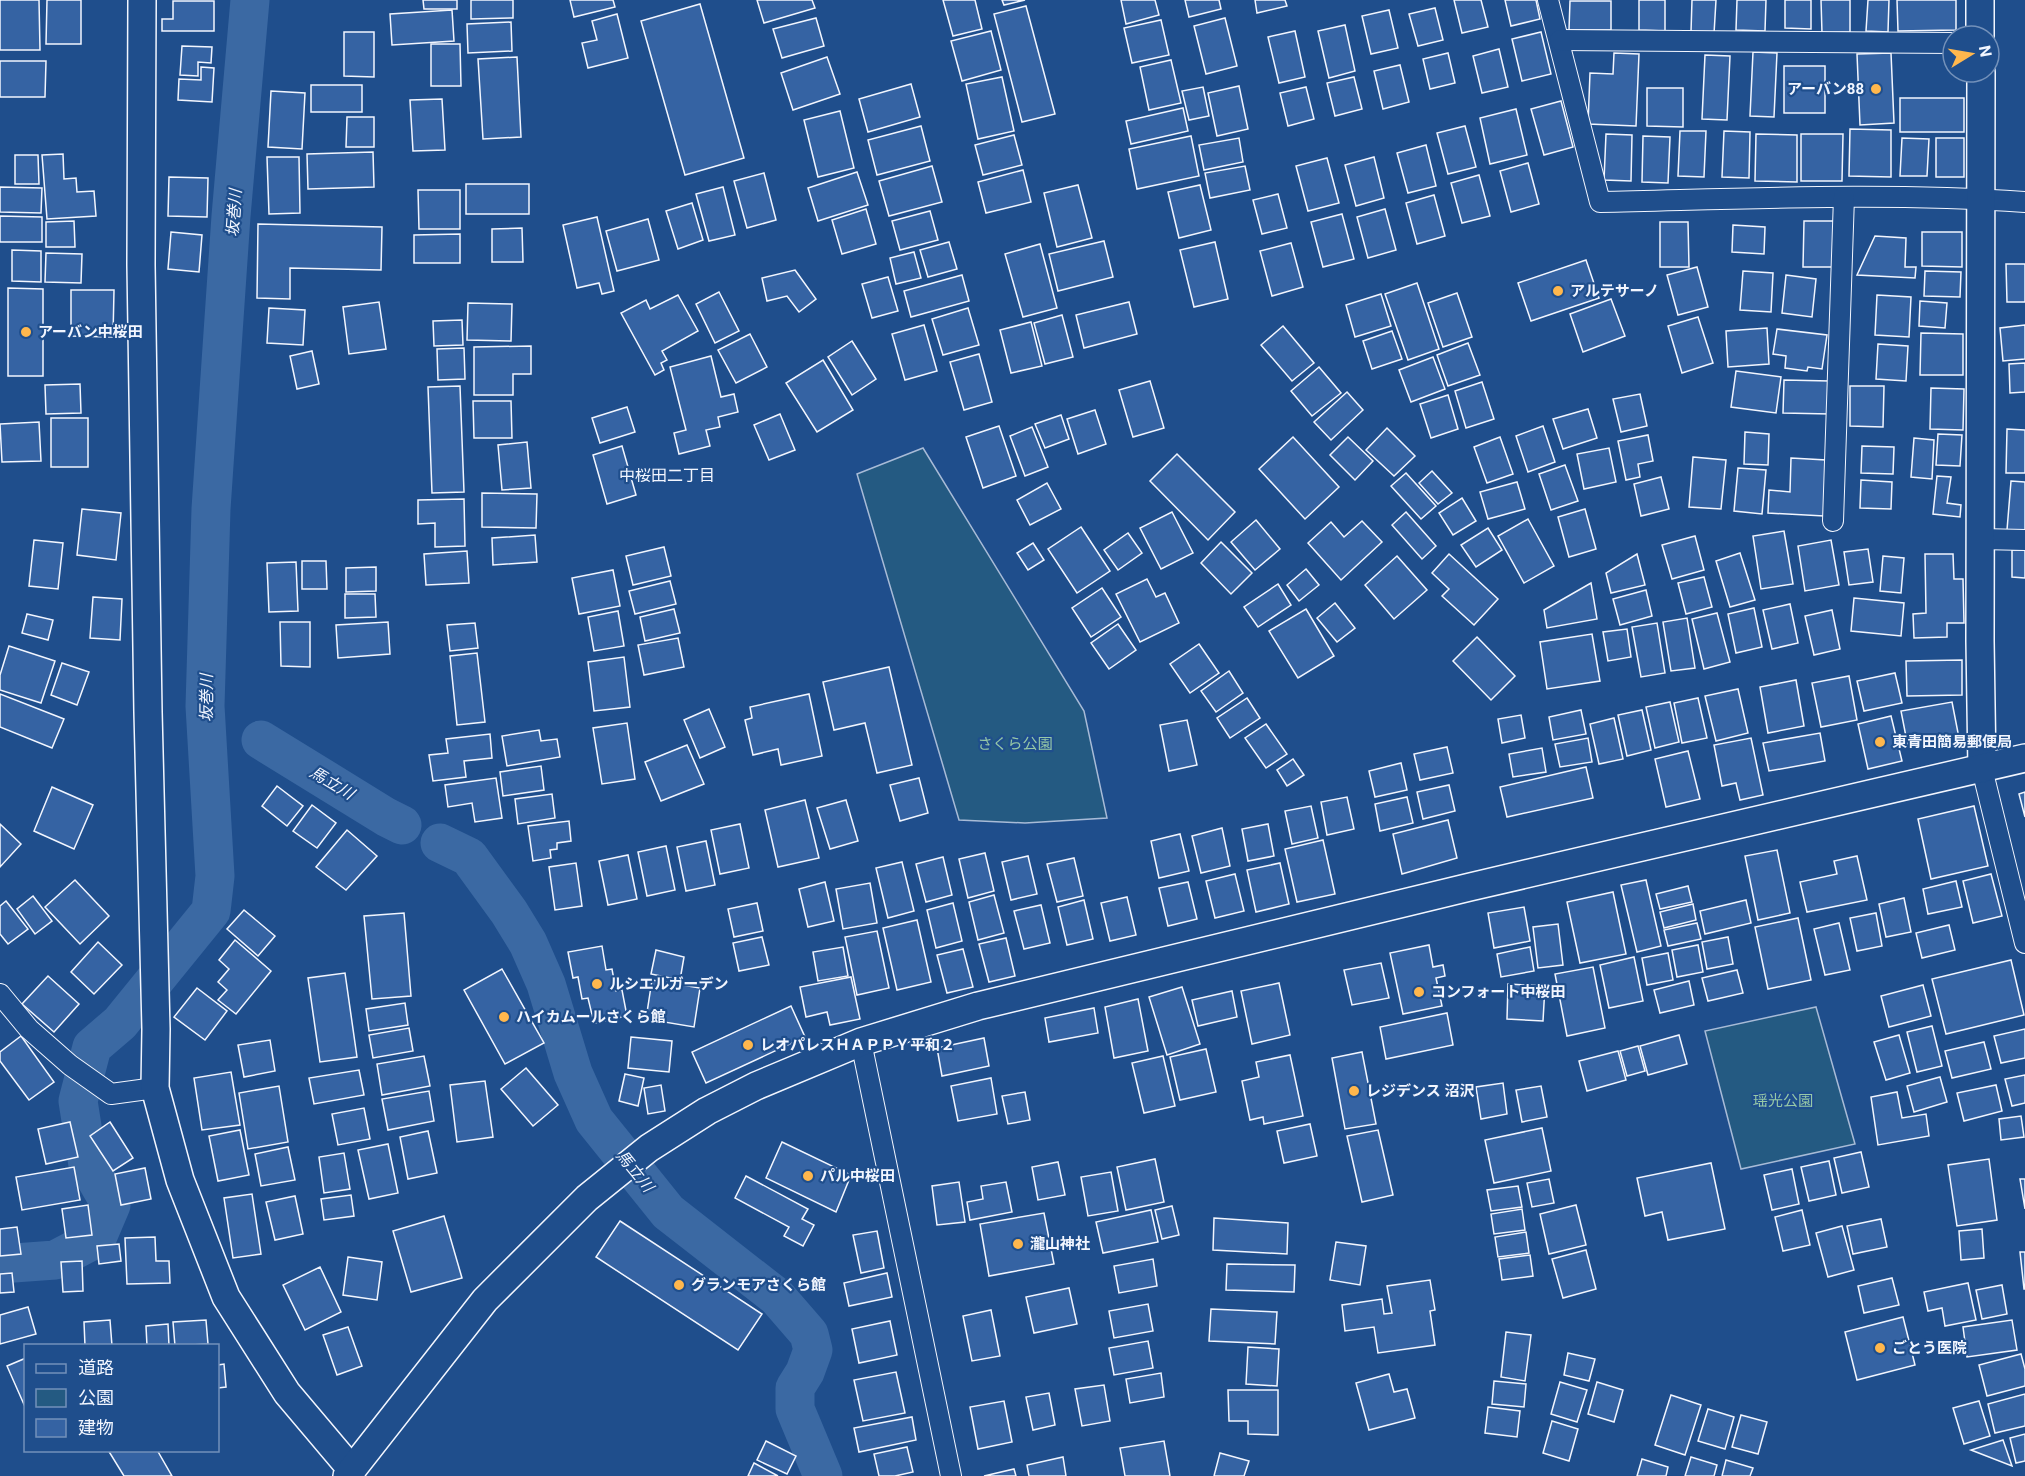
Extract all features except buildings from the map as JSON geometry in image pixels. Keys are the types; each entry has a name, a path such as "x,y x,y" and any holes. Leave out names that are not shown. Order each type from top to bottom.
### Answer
{"street":[{"path":"142,0 141,265 156,1029 155,1088 180,1180 226,1297 287,1393 349,1473 484,1300 587,1198 649,1148 707,1111 756,1086 861,1042 978,1006 1470,887 2025,758"},
{"path":"1548,0 1600,202 1844,197 1982,199 2025,202"},
{"path":"1980,0 1980,24"},
{"path":"1560,40 1941,43"},
{"path":"1980,84 1982,199 1980,641 1983,769 2025,943"},
{"path":"1833,521 1844,197"},
{"path":"1981,539 2025,540"},
{"path":"0,994 29,1029 70,1065 111,1094 155,1088"},
{"path":"861,1042 951,1476"}],"green space":[{"name":"さくら公園","path":"923,448 1084,711 1107,818 1025,823 959,820 857,474"},
{"name":"瑶光公園","path":"1816,1007 1855,1144 1741,1169 1705,1031"}],"waterway":[{"name":"坂巻川","path":"0,1264 55,1260 97,1238 111,1205 88,1165 78,1101 92,1047 120,1023 211,911 215,876 205,706 211,509 231,216 250,0"},
{"name":"馬立川","path":"261,740 402,825"},
{"name":"馬立川","path":"440,843 469,857 509,912 528,943 546,984 573,1073 594,1120 668,1212 777,1297 809,1334 813,1350 805,1372 795,1388 795,1409 823,1476"}],"place":[{"name":"アーバン88","path":"1876,89"},
{"name":"アルテサーノ","path":"1558,291"},
{"name":"アーバン中桜田","path":"26,332"},
{"name":"東青田簡易郵便局","path":"1880,742"},
{"name":"ルシエルガーデン","path":"597,984"},
{"name":"コンフォート中桜田","path":"1419,992"},
{"name":"ハイカムールさくら館","path":"504,1017"},
{"name":"レオパレスＨＡＰＰＹ平和２","path":"748,1045"},
{"name":"レジデンス 沼沢","path":"1354,1091"},
{"name":"パル中桜田","path":"808,1176"},
{"name":"瀧山神社","path":"1018,1244"},
{"name":"グランモアさくら館","path":"679,1285"},
{"name":"ごとう医院","path":"1880,1348"}],"district":[{"name":"中桜田二丁目","path":"667,475"}]}
